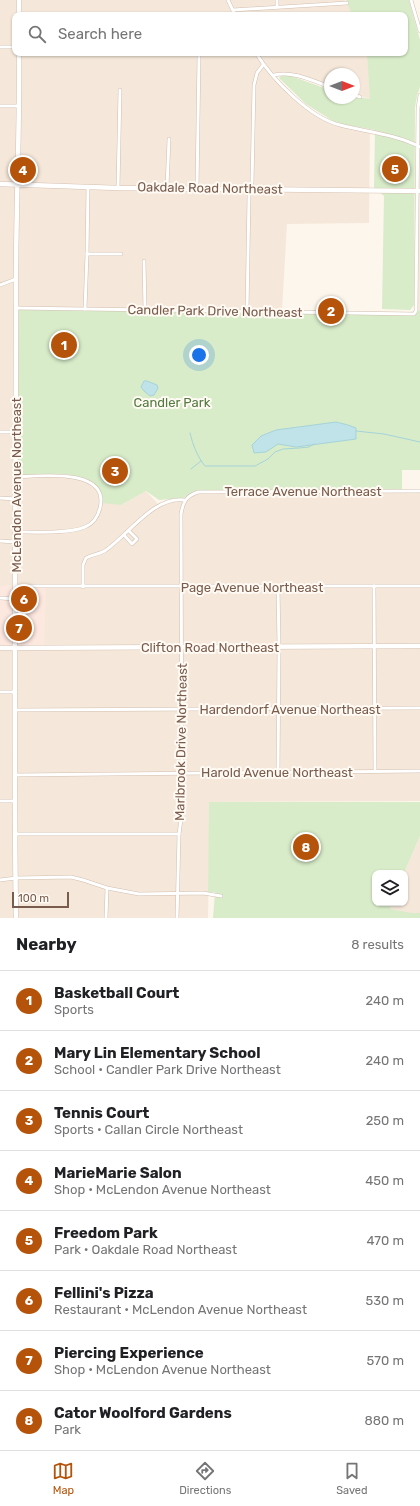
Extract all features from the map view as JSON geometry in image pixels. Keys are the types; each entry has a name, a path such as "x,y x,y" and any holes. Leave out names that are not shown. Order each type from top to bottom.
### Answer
{"street":[{"path":"19,0 19,12"},
{"path":"228,0 233,10 346,2"},
{"path":"277,0 277,7"},
{"path":"411,0 420,31"},
{"path":"0,47 12,47"},
{"name":"McLendon Avenue Northeast","path":"16,918 15,532 19,56"},
{"path":"197,188 199,56"},
{"path":"258,56 264,65 295,97 318,116 340,125 388,136 419,147"},
{"path":"247,312 249,195 252,183 254,85 257,73 264,65"},
{"path":"274,75 292,74 324,85"},
{"path":"118,188 120,90"},
{"path":"419,191 418,108 420,95"},
{"path":"0,106 19,106"},
{"path":"167,187 170,139"},
{"name":"Oakdale Road Northeast","path":"0,184 118,188 167,187 419,191"},
{"path":"85,309 88,187"},
{"name":"Candler Park Drive Northeast","path":"16,308 414,314 416,311 419,191"},
{"path":"87,254 122,254"},
{"path":"144,261 145,310"},
{"path":"0,285 16,279"},
{"path":"0,432 16,432"},
{"path":"15,532 76,530 86,527 92,523 96,517 101,502 100,495 95,488 89,482 79,478 63,476 16,477"},
{"name":"Terrace Avenue Northeast","path":"184,500 188,496 198,492 420,491"},
{"path":"0,498 16,499"},
{"path":"83,587 83,565 85,559 106,551 159,504 184,500"},
{"name":"Marlbrook Drive Northeast","path":"176,918 179,834 182,812 181,514 184,500"},
{"path":"124,535 132,544 137,539 129,531"},
{"path":"0,541 15,542"},
{"name":"Page Avenue Northeast","path":"15,586 420,586"},
{"path":"278,586 278,773"},
{"path":"374,586 375,771"},
{"path":"0,598 15,599"},
{"name":"Clifton Road Northeast","path":"0,648 420,646"},
{"path":"0,692 16,692"},
{"name":"Hardendorf Avenue Northeast","path":"15,710 420,708"},
{"name":"Harold Avenue Northeast","path":"15,775 182,772 278,773 420,771"},
{"path":"0,801 15,801"},
{"path":"16,834 179,834"},
{"path":"0,880 16,878 70,877 106,888 139,894 203,893 221,896"},
{"path":"106,888 106,918"}],"shaded area":[{"path":"0,0 345,0 353,12 12,12 12,56 370,56 370,99 360,96 360,68 324,68 324,84 293,73 271,74 311,113 333,125 370,132 369,223 287,224 282,311 59,475 77,476 89,480 98,489 121,505 146,491 160,506 183,498 197,490 420,491 420,801 210,802 208,918 0,918 0,647 45,585 0,586"},
{"path":"420,106 420,310 418,310"},
{"path":"46,585 44,645 0,647 0,586"},
{"path":"420,836 420,917 386,914 390,906 408,906 408,870 405,870"}],"green space":[{"path":"346,0 409,0 420,40 420,87 415,107 414,305 410,310 382,309 384,196 374,187 375,130 336,123 306,104 279,78 281,76 291,76 324,88 324,104 360,104 360,97 370,99 367,56 408,56 408,12 351,12"},
{"name":"Candler Park","path":"17,307 406,313 420,310 420,470 402,470 402,490 198,490 183,498 159,500 146,491 121,505 102,503 100,493 91,482 72,475 48,474 17,476"},
{"path":"209,802 420,802 420,836 405,870 372,870 372,906 390,906 390,909 420,913 420,918 213,918 215,892 208,892"}],"water":[{"path":"144,381 157,385 158,388 154,395 150,396 141,387"},
{"path":"336,422 356,428 356,439 296,447 278,444 266,452 254,453 252,445 261,436 276,430"}],"waterway":[{"path":"356,431 384,434 420,442"},
{"path":"190,433 192,442 205,466 255,466 268,459 275,452 283,449 309,447 314,444"},
{"path":"191,469 201,461"}],"place":[{"name":"Freedom Park","path":"395,169"},
{"name":"MarieMarie Salon","path":"23,170"},
{"name":"Mary Lin Elementary School","path":"331,311"},
{"name":"Basketball Court","path":"64,345"},
{"name":"Tennis Court","path":"115,471"},
{"name":"Fellini's Pizza","path":"24,599"},
{"name":"Piercing Experience","path":"19,628"},
{"name":"Cator Woolford Gardens","path":"306,847"}]}
